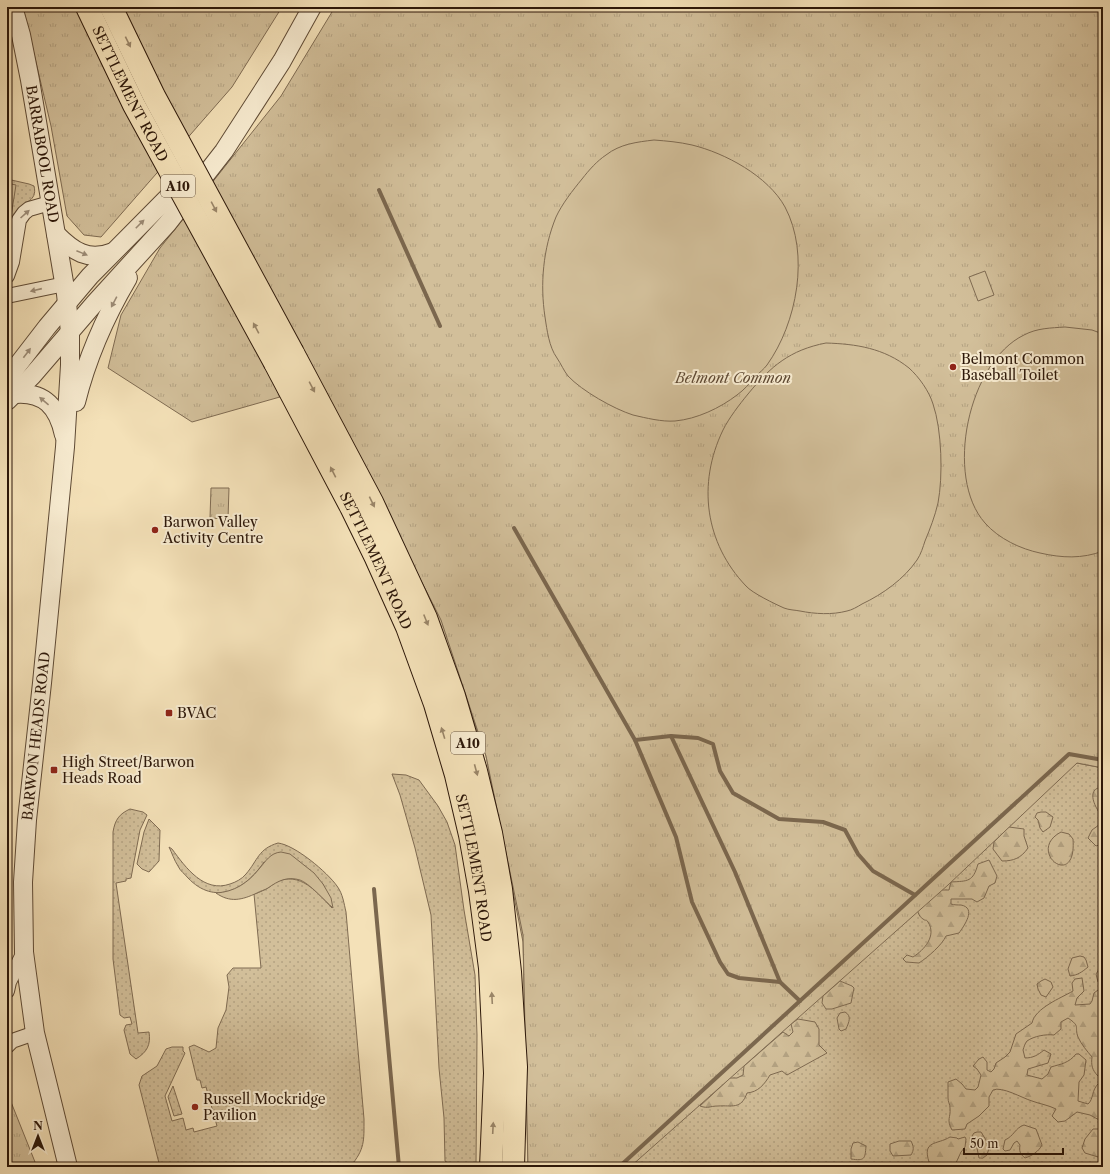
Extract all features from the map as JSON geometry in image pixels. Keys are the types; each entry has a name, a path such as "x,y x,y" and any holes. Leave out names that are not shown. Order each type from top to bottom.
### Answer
{"highway":[{"name":"SETTLEMENT ROAD","path":"87,7 134,105 284,358 372,502 426,618 454,696 476,771 491,833 501,889 510,972 516,1067 514,1167"},
{"name":"SETTLEMENT ROAD","path":"111,7 284,358 407,627 435,704 456,775 470,835 480,891 490,968 495,1073 491,1167"}],"street":[{"name":"BARRABOOL ROAD","path":"13,7 26,58 67,302"},
{"path":"10,391 70,332 167,224 224,151 282,61 312,7"},
{"path":"10,391 67,302 113,252 242,122"},
{"path":"7,276 12,262 19,220 24,213 30,209 50,203"},
{"path":"56,234 67,245 84,254 100,256 113,252"},
{"path":"65,447 81,383 95,343 115,300 148,244"},
{"path":"7,296 65,284"},
{"name":"BARWON HEADS ROAD","path":"67,302 70,332 70,365 65,447 27,820 23,882 24,952 35,1033 68,1167"},
{"path":"10,391 34,395 46,400 56,414 61,425 65,447"},
{"path":"7,991 9,982 24,952"},
{"path":"7,1046 12,1041 35,1033"}],"green space":[{"path":"23,7 282,7 232,87 101,237 84,235 67,216 51,126"},
{"name":"Belmont Common","path":"335,7 1103,7 1103,768 1077,763 948,885 630,1167 528,1167 523,935 486,756 441,620 322,385 192,422 108,368 121,315 160,248 281,96"},
{"path":"654,140 682,143 705,149 731,160 757,176 768,185 785,207 793,226 797,246 797,288 792,309 786,329 767,365 742,391 730,400 708,412 692,418 675,421 654,420 625,412 599,399 574,382 568,376 554,354 550,344 543,292 545,254 548,241 556,217 564,202 590,169 611,151 623,146"},
{"path":"7,179 34,186 35,191 32,198 17,211 10,233 7,258 7,241 15,186 7,183"},
{"path":"7,183 16,185 7,241"},
{"path":"985,271 994,295 978,301 969,277"},
{"path":"1065,327 1092,330 1103,334 1103,551 1095,554 1072,557 1048,555 1025,549 997,534 985,523 973,503 966,478 965,450 968,422 976,394 989,369 1005,349 1024,335 1034,331"},
{"path":"826,343 859,346 880,352 890,356 909,368 920,380 931,399 936,415 940,440 941,480 938,503 931,527 921,553 912,567 899,580 878,596 849,611 824,614 784,608 758,595 746,586 732,569 721,551 709,512 708,492 710,471 715,450 725,425 756,384 773,367 792,355 813,346"},
{"path":"211,488 229,488 228,519 210,518"},
{"path":"404,547 1077,763 1103,768 1103,1167 528,1167 523,942 486,756 433,605"},
{"path":"392,774 406,775 419,780 438,806 447,822 455,845 475,975 477,1035 476,1166 473,1167 454,1167 445,1161 444,1118 439,1068 431,915 415,848 400,795"},
{"path":"1103,787 1103,817 1097,810 1093,800 1093,795 1097,788"},
{"path":"130,809 143,812 147,815 140,830 131,878 126,879 126,881 116,883 138,1033 149,1032 149,1044 143,1054 136,1059 130,1054 124,1030 126,1025 132,1024 130,1017 124,1018 120,1015 113,959 113,832 118,818"},
{"path":"1046,812 1053,817 1050,827 1043,832 1040,828 1038,820 1035,817 1037,813"},
{"path":"149,819 160,830 159,861 149,872 142,869 137,864 144,832"},
{"path":"1103,822 1102,844 1096,846 1088,838 1092,830"},
{"path":"1009,827 1024,829 1024,836 1028,848 1017,858 1002,861 993,849 994,842"},
{"path":"1061,832 1069,834 1073,839 1072,855 1068,863 1061,865 1050,857 1048,849 1051,840"},
{"path":"278,843 293,849 310,860 332,880 341,892 343,899 346,912 364,1119 364,1139 361,1150 350,1167 160,1167 139,1085 142,1076 157,1066 166,1049 172,1047 183,1047 183,1051 185,1053 165,1096 172,1121 183,1118 186,1130 193,1128 194,1132 217,1126 206,1087 202,1088 200,1080 197,1080 189,1047 194,1045 209,1052 216,1048 218,1028 226,1010 229,987 227,975 233,968 261,968 254,894 276,882 285,879 293,879 300,881 314,890 332,908 323,884 264,862 248,880 239,887 219,893 209,891 198,886 181,871 169,847 196,877 212,885 221,886 241,879 266,848"},
{"path":"281,852 290,854 314,873 323,884 331,898 333,908 308,885 295,879 283,880 241,899 226,898 216,893 229,891 240,886 255,874 266,860 274,854"},
{"path":"989,860 997,876 995,883 989,886 984,898 977,902 972,899 951,899 951,904 966,907 969,913 964,926 959,933 946,936 934,951 919,963 906,962 903,959 907,955 913,957 925,947 931,932 927,921 919,915 917,904 942,890 949,890 951,882 966,881 972,877 978,864"},
{"path":"1080,956 1084,957 1088,967 1080,973 1070,976 1068,969 1072,958"},
{"path":"1100,968 1103,968 1103,985 1098,982 1096,974"},
{"path":"1082,978 1084,991 1077,998 1075,1005 1090,1004 1094,993 1103,985 1103,1075 1098,1076 1094,1072 1092,1057 1079,1040 1076,1025 1068,1018 1061,1022 1061,1029 1054,1035 1040,1036 1030,1039 1026,1042 1023,1050 1025,1058 1035,1056 1044,1050 1051,1054 1048,1063 1028,1069 1027,1075 1042,1079 1048,1074 1051,1067 1068,1061 1076,1054 1079,1054 1086,1060 1084,1075 1079,1082 1078,1101 1088,1104 1096,1086 1099,1083 1103,1083 1103,1122 1090,1115 1077,1112 1065,1121 1058,1122 1052,1116 1056,1109 1028,1100 1007,1091 997,1089 993,1090 989,1097 989,1106 979,1116 967,1124 965,1129 952,1130 949,1121 950,1107 948,1099 948,1082 956,1079 966,1089 975,1090 978,1087 981,1075 973,1066 979,1059 983,1057 987,1062 987,1070 991,1072 996,1063 1010,1052 1016,1034 1032,1023 1034,1018 1043,1008 1073,991 1072,983 1075,979"},
{"path":"1045,979 1051,982 1053,987 1046,997 1041,995 1037,984"},
{"path":"840,981 854,988 851,1003 832,1009 826,1009 822,1003 823,996"},
{"path":"845,1012 849,1015 849,1022 846,1029 841,1031 839,1029 837,1018 840,1013"},
{"path":"798,1019 815,1022 819,1029 819,1045 827,1053 787,1075 782,1071 770,1075 760,1087 747,1093 742,1102 736,1106 700,1106 730,1078 737,1078 743,1075 744,1066 783,1032 789,1036 793,1032 791,1024"},
{"path":"173,1086 182,1114 174,1116 168,1097"},
{"path":"7,1092 37,1167 7,1167"},
{"path":"1024,1125 1036,1129 1042,1145 1035,1153 1025,1158 1020,1152 1020,1145 1017,1141 1010,1150 1005,1151 1003,1149 1005,1140 1018,1128"},
{"path":"1093,1129 1103,1129 1103,1153 1098,1157 1085,1153 1082,1148 1085,1139"},
{"path":"977,1132 981,1132 989,1148 987,1155 983,1158 979,1158 976,1143 972,1142 972,1136"},
{"path":"950,1137 958,1139 965,1137 966,1139 965,1147 955,1165 946,1167 929,1162 927,1155 929,1147 932,1144"},
{"path":"899,1141 911,1141 913,1145 913,1152 911,1155 893,1156 890,1151 890,1144"},
{"path":"858,1142 866,1146 865,1156 859,1160 851,1159 851,1149 853,1143"}],"waterway":[{"path":"379,190 440,326"},
{"path":"514,528 635,740 676,837 692,902 720,962 728,974 739,978 780,982 800,1001"},
{"path":"671,736 735,872 780,982"},
{"path":"635,740 671,736 698,738 713,744 720,771 733,793 779,819 823,822 845,830 858,854 873,871 915,895"},
{"path":"619,1167 1069,754 1103,760"},
{"path":"374,889 399,1167"}],"place":[{"name":"Belmont Common Baseball Toilet","path":"953,367"},
{"name":"Barwon Valley Activity Centre","path":"155,530"},
{"name":"BVAC","path":"169,713"},
{"name":"High Street/Barwon Heads Road","path":"54,770"},
{"name":"Russell Mockridge Pavilion","path":"195,1107"}]}
